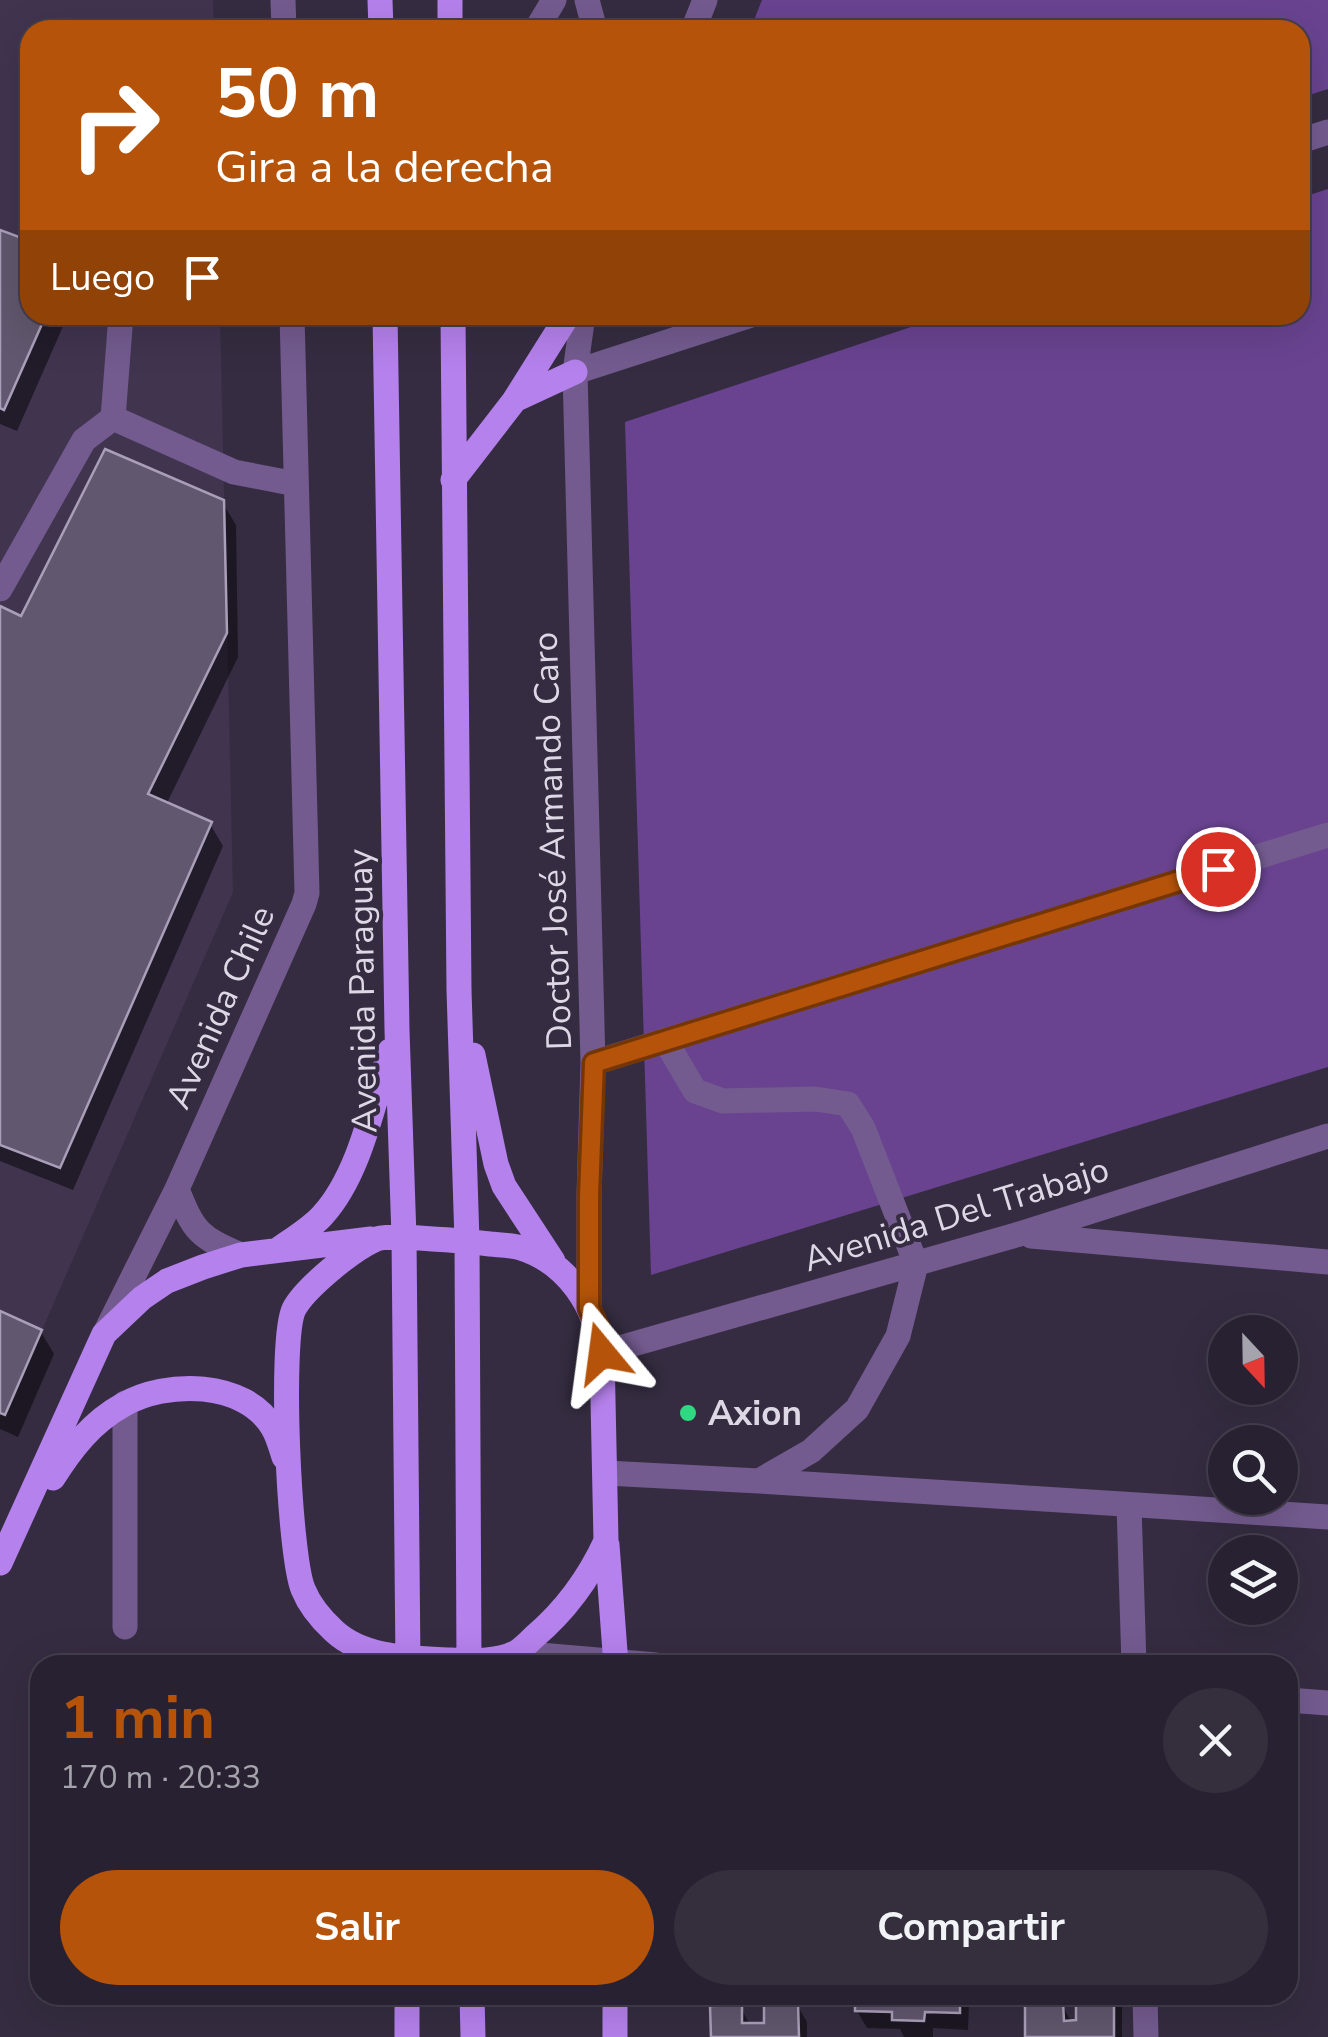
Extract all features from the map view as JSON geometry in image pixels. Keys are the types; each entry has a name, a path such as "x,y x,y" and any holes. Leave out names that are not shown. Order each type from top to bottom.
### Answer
{"main road":[{"name":"Avenida Paraguay","path":"386,325 408,1655"},
{"path":"452,325 458,990 467,1241 468,1655"},
{"path":"452,480 514,401 562,325"},
{"path":"514,401 575,372"},
{"path":"458,990 504,1186 589,1308 599,1330 606,1540 615,1655"},
{"path":"279,1250 320,1219 339,1196 351,1173 397,1030"},
{"path":"104,1334 142,1298 168,1281 242,1255 404,1237 520,1248 556,1265"},
{"path":"376,1238 320,1278 292,1312 288,1336 288,1468 294,1555 302,1588 314,1609 336,1633 362,1649 383,1655"},
{"name":"Avenida Chile","path":"5,1551 104,1334"},
{"path":"5,1551 70,1450 94,1425 125,1403 167,1390 204,1387 238,1398 258,1411 273,1428 288,1468"},
{"path":"506,1655 516,1653 546,1627 572,1598 606,1540"},
{"path":"407,2005 407,2037"},
{"path":"472,2005 473,2037"},
{"path":"616,2005 616,2037"}],"street":[{"path":"0,590 84,440 113,418 119,325"},
{"name":"Avenida Chile","path":"104,1334 177,1188 307,893 292,325"},
{"name":"Doctor José Armando Caro","path":"581,325 575,372 594,1063 589,1308"},
{"path":"575,372 719,325"},
{"path":"113,418 234,472 296,484"},
{"path":"594,1063 1328,834"},
{"path":"665,1040 695,1091 723,1101 815,1098 848,1104 863,1128 916,1264 898,1336 857,1408 811,1451 760,1481"},
{"name":"Avenida Del Trabajo","path":"602,1353 1016,1235 1328,1136"},
{"path":"177,1188 195,1227 211,1242 242,1255"},
{"path":"1016,1235 1328,1262"},
{"path":"125,1403 125,1626"},
{"path":"606,1473 1328,1517"},
{"path":"1129,1505 1134,1655"},
{"path":"516,1653 534,1655"},
{"path":"1298,1701 1328,1703"},
{"path":"1145,2005 1146,2037"}],"shaded area":[{"path":"0,0 213,0 214,20 20,20 20,325 220,325 233,892 5,1415 0,1413"},
{"path":"762,0 1328,0 1328,89 1310,95 1310,20 754,20"},
{"path":"1328,189 1328,1067 651,1275 625,422 917,325 1310,325 1310,195"}],"building":[{"path":"0,230 20,237 20,325 42,325 4,410 0,408"},
{"path":"105,449 224,500 227,633 148,794 212,822 60,1168 0,1145 0,606 21,616"},
{"path":"0,1311 42,1330 5,1415 0,1413"},
{"path":"742,2005 742,2023 764,2023 764,2005 798,2005 799,2037 711,2037 710,2006"},
{"path":"855,2005 960,2005 960,2013 925,2012 924,2021 892,2020 892,2012 855,2011"},
{"path":"1025,2005 1063,2005 1064,2021 1076,2020 1076,2005 1114,2005 1114,2037 1025,2037"}],"place":[{"name":"Axion","path":"688,1413"}],"route":[{"path":"602,1353 599,1330 589,1308 594,1063 1218,869"}]}
